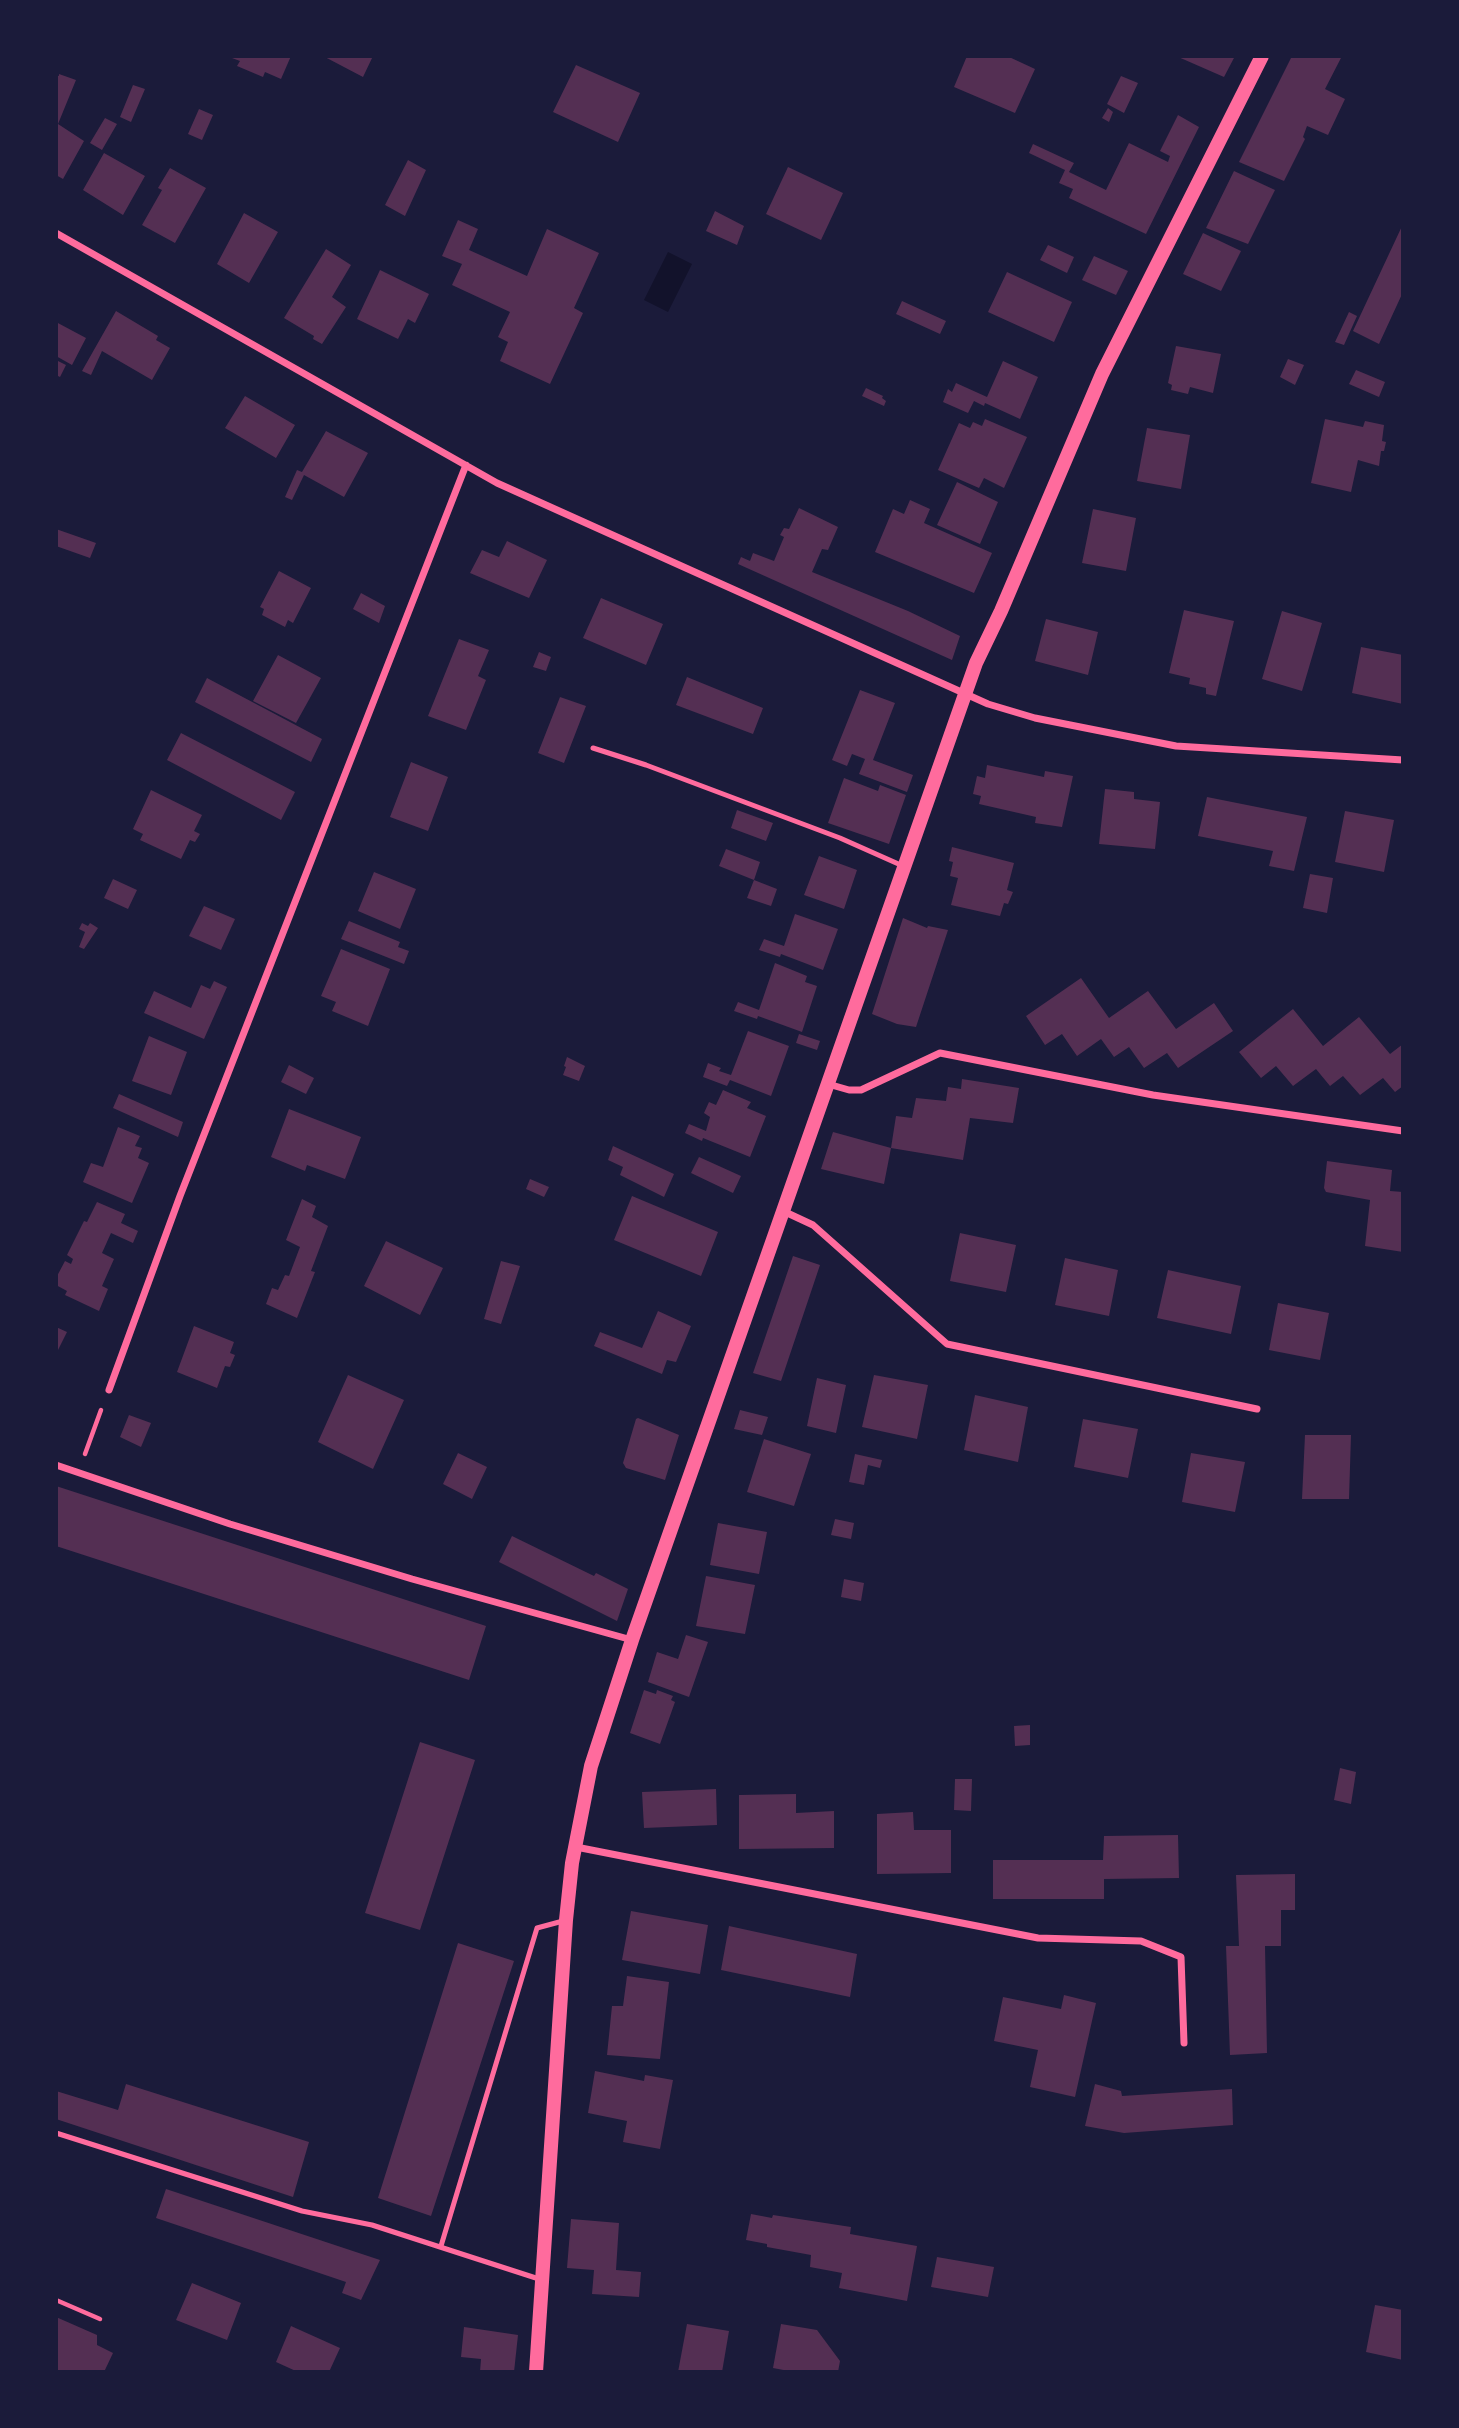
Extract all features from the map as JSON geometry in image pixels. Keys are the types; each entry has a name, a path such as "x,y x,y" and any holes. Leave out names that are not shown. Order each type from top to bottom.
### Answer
{"main road":[{"path":"536,2372 566,1920 575,1846 590,1766 964,693 1101,374 1262,56"}],"street":[{"path":"56,233 497,483 964,693 1018,714 1176,746 1403,760"},
{"path":"109,1390 180,1196 466,465"},
{"path":"827,1083 849,1090 861,1090 940,1053 1153,1095 1403,1131"},
{"path":"782,1211 813,1225 947,1344 1257,1409"},
{"path":"56,1465 230,1524 399,1575 632,1640"},
{"path":"575,1846 1038,1938 1141,1941 1181,1957 1184,2043"}],"lane":[{"path":"593,748 788,818 903,866"},
{"path":"441,2246 537,1928 566,1920"},
{"path":"56,2133 302,2211 372,2225 542,2280"}],"path":[{"path":"77,1473 109,1390"},
{"path":"56,2300 100,2319"}],"shaded area":[{"path":"668,252 692,264 668,312 644,300"}],"building":[{"path":"291,56 281,79 265,72 263,77 237,66 240,61 232,58"},
{"path":"323,56 373,56 363,77"},
{"path":"967,56 1007,56 1035,69 1015,113 954,87"},
{"path":"1176,56 1235,56 1224,77"},
{"path":"1292,56 1342,56 1325,89 1345,99 1328,135 1307,126 1303,137 1305,139 1284,181 1239,162"},
{"path":"576,65 640,93 618,142 553,112"},
{"path":"56,75 76,80 58,124 84,141 63,179 56,175"},
{"path":"1121,76 1138,83 1124,113 1107,104"},
{"path":"133,85 145,89 131,122 120,117"},
{"path":"1108,108 1113,112 1109,122 1102,118"},
{"path":"199,109 213,115 202,140 188,134"},
{"path":"1178,115 1199,127 1146,234 1069,198 1073,189 1059,183 1065,170 1029,153 1033,144 1074,163 1069,172 1106,190 1129,143 1168,162 1170,156 1160,151"},
{"path":"105,118 117,124 102,150 90,143"},
{"path":"104,153 145,176 123,215 83,190"},
{"path":"408,160 426,170 405,216 385,205"},
{"path":"788,167 843,193 821,240 766,214"},
{"path":"170,168 206,188 175,243 142,225 162,190 158,188"},
{"path":"1234,171 1275,190 1248,244 1206,228"},
{"path":"715,211 744,226 737,245 706,231"},
{"path":"244,213 278,232 249,283 217,264"},
{"path":"458,220 478,229 469,250 527,276 547,229 599,253 574,308 583,313 550,384 500,361 508,342 498,337 510,312 452,285 462,264 442,256"},
{"path":"1403,224 1403,292 1379,344 1353,331"},
{"path":"1203,233 1241,251 1221,291 1183,274"},
{"path":"1048,245 1074,257 1067,273 1040,260"},
{"path":"326,249 351,265 332,297 346,307 322,344 284,318"},
{"path":"1094,256 1128,271 1116,295 1082,280"},
{"path":"380,270 429,294 415,323 408,319 398,339 357,319"},
{"path":"1007,272 1072,302 1054,342 988,312"},
{"path":"902,301 946,321 940,334 896,314"},
{"path":"116,311 158,336 156,340 170,348 152,380 102,351 91,375 82,371"},
{"path":"1349,312 1357,316 1344,345 1335,342"},
{"path":"56,322 86,338 72,365 56,356"},
{"path":"1176,346 1221,354 1213,393 1190,387 1188,394 1171,390 1172,385 1168,383"},
{"path":"1288,359 1304,365 1295,385 1280,377"},
{"path":"56,360 66,365 60,377 56,375"},
{"path":"1003,361 1038,377 1020,419 985,403 984,406 974,401 968,413 943,402 948,389 952,392 956,383 987,397"},
{"path":"1356,370 1385,382 1379,397 1349,384"},
{"path":"866,388 883,396 886,401 884,406 862,396"},
{"path":"245,396 295,425 276,458 225,428"},
{"path":"985,419 1027,437 1004,488 984,478 979,488 938,470 959,423 970,428 973,422 982,426"},
{"path":"1325,419 1363,427 1365,421 1384,425 1382,441 1386,442 1384,451 1381,451 1379,466 1358,460 1351,492 1311,483"},
{"path":"1147,428 1190,435 1181,489 1137,481"},
{"path":"326,431 368,453 344,497 304,475 292,500 285,497 297,470 302,472"},
{"path":"957,482 998,502 980,544 937,525"},
{"path":"910,500 930,509 924,523 992,553 974,593 875,552 893,509 904,514"},
{"path":"799,508 838,527 828,550 822,549 812,572 908,611 960,636 952,660 738,564 741,557 750,561 753,553 774,561 784,537 780,535 784,528 789,529"},
{"path":"1093,509 1136,518 1126,571 1082,563"},
{"path":"56,529 96,543 90,558 56,546"},
{"path":"507,541 547,560 529,598 470,573 482,550 499,557"},
{"path":"279,571 311,588 293,623 288,620 285,627 262,615 264,609 260,607"},
{"path":"361,593 385,606 379,623 353,609"},
{"path":"601,598 663,624 646,665 583,638"},
{"path":"1184,610 1234,621 1216,696 1206,694 1206,688 1189,684 1190,678 1169,673"},
{"path":"1282,611 1322,623 1302,691 1262,679"},
{"path":"1046,619 1098,632 1088,675 1035,661"},
{"path":"459,639 489,650 478,676 486,680 466,730 428,716"},
{"path":"1361,647 1403,655 1403,704 1352,693"},
{"path":"539,652 551,657 546,671 533,667"},
{"path":"278,655 321,678 296,723 253,701"},
{"path":"687,677 763,708 753,734 676,705"},
{"path":"207,678 322,739 311,762 195,702"},
{"path":"860,690 895,703 873,760 913,775 907,792 859,774 865,759 852,754 847,766 832,760"},
{"path":"560,697 586,706 564,763 538,753"},
{"path":"181,733 295,792 281,820 167,760"},
{"path":"411,762 448,777 428,831 390,817"},
{"path":"987,765 1044,777 1045,771 1073,776 1062,827 1035,823 1036,817 979,804 981,796 973,794 977,776 985,778"},
{"path":"844,778 878,791 880,785 906,795 889,844 828,823"},
{"path":"1105,789 1134,792 1134,799 1160,802 1155,849 1099,844"},
{"path":"151,790 202,815 194,831 200,834 195,842 190,840 181,859 140,840 143,834 133,829"},
{"path":"1207,797 1307,817 1294,871 1269,866 1273,851 1198,836"},
{"path":"737,810 773,823 766,841 731,828"},
{"path":"1345,811 1394,820 1384,872 1335,862"},
{"path":"952,847 1014,863 1007,890 1013,892 1008,904 1004,903 1000,916 951,905 958,878 950,876"},
{"path":"726,849 760,862 754,880 719,866"},
{"path":"819,856 857,870 844,909 804,895"},
{"path":"374,872 416,889 400,929 358,911"},
{"path":"1310,874 1333,878 1327,913 1303,908"},
{"path":"113,879 137,890 128,909 104,898"},
{"path":"754,880 777,889 771,906 747,898"},
{"path":"204,906 235,919 221,950 189,936"},
{"path":"795,914 838,929 823,970 781,954 780,957 759,950 764,939 784,946"},
{"path":"903,918 927,928 948,930 916,1027 897,1024 872,1014"},
{"path":"349,921 400,942 398,947 409,951 404,964 341,939"},
{"path":"82,923 88,926 90,923 98,928 84,949 79,947 85,932 79,929"},
{"path":"341,949 390,969 368,1026 332,1011 336,1002 321,996"},
{"path":"775,963 807,976 805,982 817,986 802,1032 758,1016 757,1019 734,1011 738,1002 759,1010"},
{"path":"1081,978 1109,1018 1148,991 1176,1029 1214,1003 1233,1031 1178,1068 1167,1053 1144,1068 1129,1047 1114,1057 1101,1039 1077,1056 1062,1034 1045,1045 1026,1016"},
{"path":"214,981 227,987 204,1039 144,1013 154,991 191,1008 201,985 210,989"},
{"path":"1293,1009 1323,1046 1359,1017 1390,1054 1403,1044 1403,1086 1395,1092 1383,1078 1360,1095 1343,1076 1330,1086 1316,1069 1293,1086 1276,1066 1261,1078 1239,1052"},
{"path":"748,1031 789,1046 771,1096 730,1080 727,1086 703,1077 708,1063 731,1075"},
{"path":"799,1034 820,1041 817,1050 796,1043"},
{"path":"149,1036 187,1052 171,1095 132,1081"},
{"path":"567,1057 585,1066 579,1081 563,1075"},
{"path":"289,1065 314,1078 306,1094 281,1082"},
{"path":"962,1079 1019,1088 1013,1123 970,1118 963,1160 891,1148 896,1116 912,1118 916,1098 946,1101 948,1087 961,1089"},
{"path":"723,1090 751,1102 747,1108 766,1116 750,1157 685,1133 689,1124 706,1131 710,1117 704,1113 709,1102 716,1105"},
{"path":"119,1094 183,1122 178,1137 113,1108"},
{"path":"289,1109 361,1137 345,1179 307,1165 305,1171 271,1157"},
{"path":"118,1127 140,1136 135,1146 142,1148 138,1158 149,1163 132,1203 83,1182 91,1163 103,1167"},
{"path":"833,1132 891,1148 884,1184 821,1169"},
{"path":"613,1146 674,1174 664,1197 620,1175 623,1167 608,1160"},
{"path":"699,1157 741,1176 733,1193 691,1173"},
{"path":"1327,1161 1392,1170 1390,1191 1403,1192 1403,1252 1365,1246 1370,1200 1326,1192 1324,1188"},
{"path":"530,1179 549,1187 544,1197 526,1189"},
{"path":"632,1196 718,1232 701,1276 614,1240"},
{"path":"302,1199 316,1206 312,1217 328,1226 311,1271 315,1272 297,1318 266,1304 272,1288 278,1290 285,1275 289,1276 300,1247 286,1240"},
{"path":"97,1202 125,1214 121,1223 138,1231 133,1243 111,1233 102,1253 114,1259 102,1286 108,1289 99,1311 65,1295 67,1291 56,1285 56,1278 65,1261 71,1264 73,1259 67,1255"},
{"path":"960,1233 1016,1245 1006,1292 950,1281"},
{"path":"386,1241 443,1268 420,1315 364,1286"},
{"path":"793,1256 820,1265 781,1381 753,1373"},
{"path":"1065,1258 1118,1270 1109,1316 1055,1305"},
{"path":"501,1261 520,1266 501,1324 484,1319"},
{"path":"1168,1270 1241,1286 1231,1334 1157,1318"},
{"path":"1278,1303 1329,1313 1320,1360 1269,1350"},
{"path":"658,1311 691,1326 676,1362 667,1360 662,1374 594,1346 600,1332 642,1348"},
{"path":"194,1326 234,1342 230,1353 235,1355 230,1367 225,1366 217,1388 177,1372"},
{"path":"56,1327 67,1332 56,1354"},
{"path":"348,1375 404,1400 373,1469 318,1442"},
{"path":"874,1375 928,1385 917,1439 862,1427"},
{"path":"817,1378 846,1385 836,1433 807,1426"},
{"path":"975,1395 1028,1407 1018,1462 964,1450"},
{"path":"740,1410 768,1417 762,1435 734,1429"},
{"path":"129,1415 151,1423 141,1447 120,1437"},
{"path":"638,1418 679,1435 665,1480 626,1468 623,1463"},
{"path":"1083,1419 1138,1429 1128,1478 1074,1467"},
{"path":"1305,1435 1351,1435 1349,1499 1302,1499"},
{"path":"764,1439 811,1454 794,1506 747,1492"},
{"path":"458,1453 487,1467 472,1499 443,1484"},
{"path":"1191,1453 1245,1462 1235,1512 1182,1502"},
{"path":"855,1454 882,1460 880,1468 868,1465 864,1485 849,1482"},
{"path":"56,1486 486,1626 469,1680 56,1546"},
{"path":"835,1519 854,1523 851,1539 831,1535"},
{"path":"718,1523 767,1532 759,1574 710,1565"},
{"path":"512,1536 594,1576 596,1573 628,1589 617,1621 499,1562"},
{"path":"706,1576 755,1585 745,1634 696,1626"},
{"path":"844,1579 864,1583 861,1601 841,1597"},
{"path":"686,1635 708,1642 689,1697 648,1682 657,1652 678,1659"},
{"path":"644,1690 656,1694 657,1690 673,1696 671,1700 675,1702 660,1744 630,1733"},
{"path":"1030,1725 1030,1745 1015,1746 1014,1726"},
{"path":"420,1742 475,1760 420,1930 365,1913"},
{"path":"1340,1768 1356,1772 1351,1804 1334,1800"},
{"path":"955,1779 972,1779 971,1811 954,1810"},
{"path":"716,1789 717,1825 644,1828 642,1792"},
{"path":"796,1794 796,1813 834,1811 834,1848 739,1849 739,1795"},
{"path":"913,1812 914,1830 951,1830 951,1873 877,1874 877,1814"},
{"path":"1178,1835 1179,1878 1104,1879 1104,1899 993,1899 993,1860 1103,1860 1104,1836"},
{"path":"1295,1874 1295,1910 1281,1910 1281,1946 1265,1946 1267,2053 1230,2055 1226,1946 1239,1946 1236,1875"},
{"path":"631,1911 708,1925 700,1974 622,1960"},
{"path":"729,1926 857,1954 850,1997 721,1970"},
{"path":"458,1943 514,1961 431,2216 378,2198"},
{"path":"627,1976 669,1982 660,2059 607,2055 612,2006 623,2006"},
{"path":"1064,1995 1096,2003 1075,2097 1030,2087 1038,2050 994,2041 1003,1997 1061,2009"},
{"path":"595,2071 644,2081 645,2075 673,2080 660,2149 623,2142 627,2121 588,2113"},
{"path":"126,2084 309,2142 293,2197 56,2119 56,2091 118,2110"},
{"path":"1095,2084 1121,2091 1122,2096 1232,2089 1233,2125 1124,2133 1085,2126"},
{"path":"166,2189 380,2260 361,2300 342,2293 346,2282 156,2218"},
{"path":"751,2214 851,2227 850,2234 917,2246 907,2301 839,2288 842,2273 810,2267 811,2255 746,2240"},
{"path":"571,2219 619,2223 616,2270 641,2272 639,2297 592,2294 594,2270 567,2268"},
{"path":"937,2257 994,2267 988,2297 931,2287"},
{"path":"192,2283 241,2303 227,2340 176,2320"},
{"path":"1375,2305 1403,2310 1403,2360 1366,2352"},
{"path":"56,2317 97,2335 97,2345 113,2353 104,2372 56,2372"},
{"path":"687,2324 729,2331 722,2372 678,2372"},
{"path":"781,2324 817,2330 840,2361 838,2372 794,2372 773,2368"},
{"path":"291,2326 340,2348 329,2372 298,2372 276,2362"},
{"path":"464,2327 518,2335 514,2372 480,2372 481,2359 461,2357"}]}
